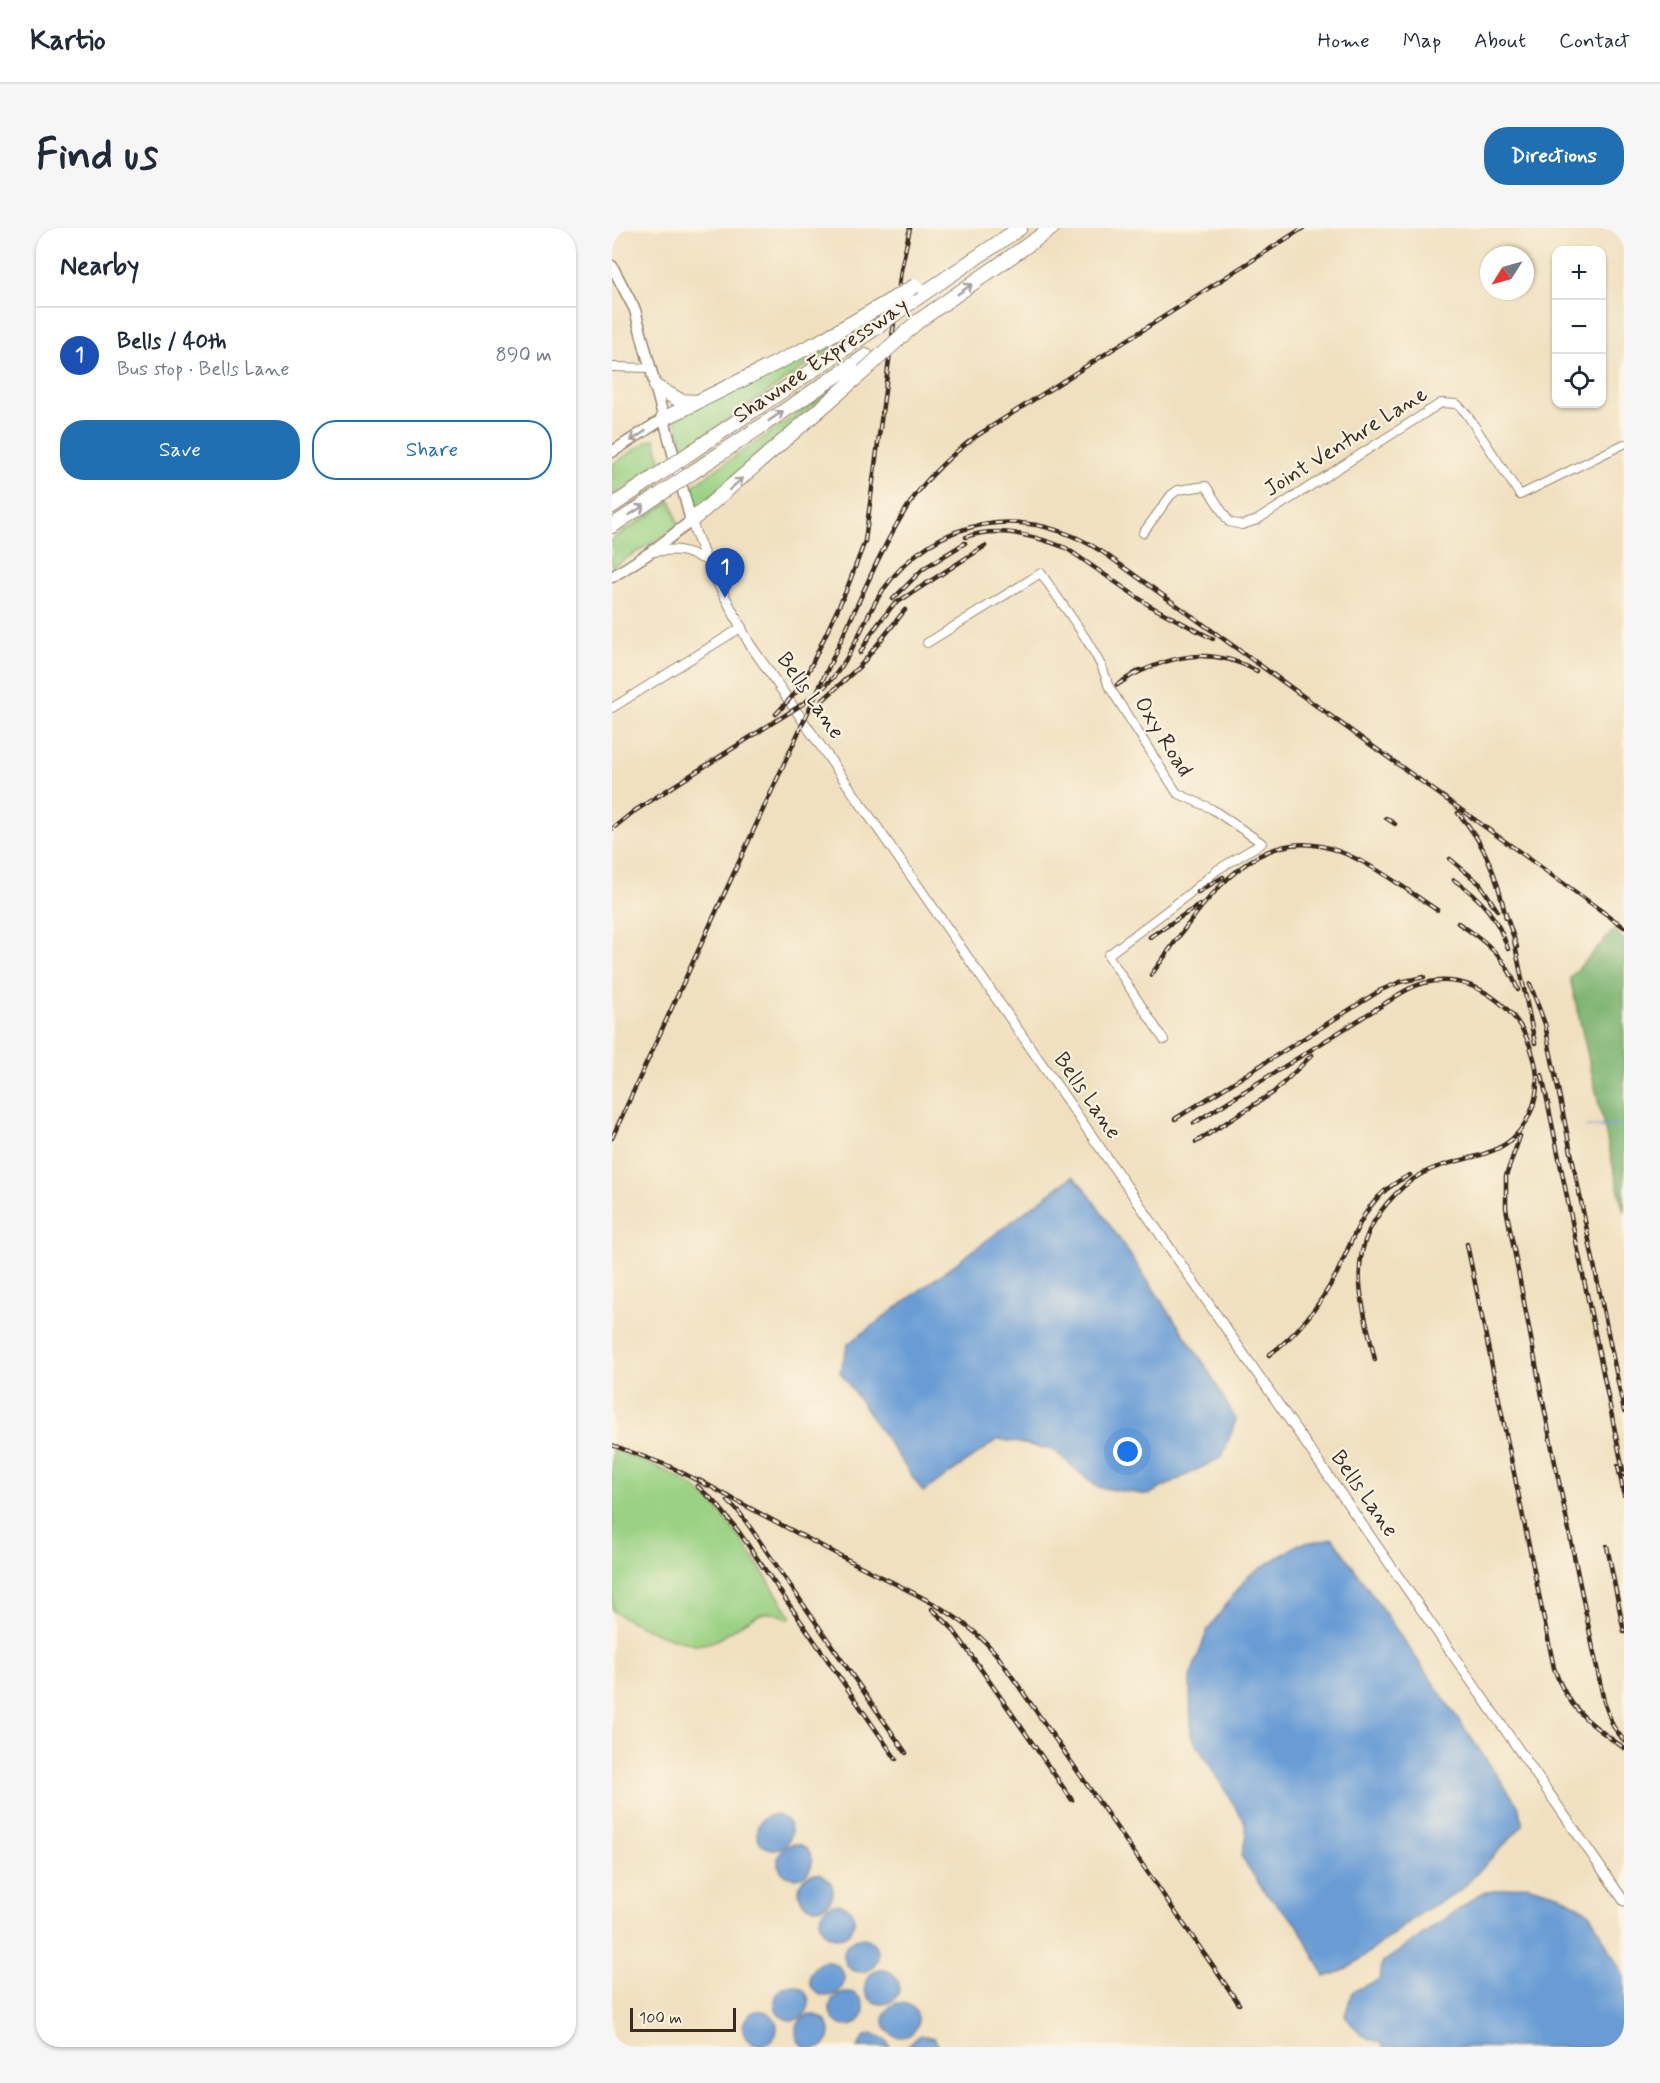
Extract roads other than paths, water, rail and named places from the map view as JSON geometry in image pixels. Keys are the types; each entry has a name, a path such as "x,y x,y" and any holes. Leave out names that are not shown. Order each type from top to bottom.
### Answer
{"highway":[{"name":"Shawnee Expressway","path":"612,506 878,327 1020,228"},
{"name":"Shawnee Expressway","path":"612,526 917,322 1052,228"},
{"path":"663,418 819,342 915,286 976,259"},
{"path":"691,521 863,372 917,322"},
{"path":"657,387 681,401 696,402"}],"main road":[{"name":"Bells Lane","path":"612,266 634,310 657,387 663,418 691,521"},
{"path":"612,452 663,418"},
{"path":"612,577 651,552 691,521"}],"street":[{"path":"612,367 651,368"},
{"name":"Joint Venture Lane","path":"1143,532 1171,495 1178,490 1206,486 1229,522 1242,525 1257,520 1441,403 1457,404 1466,413 1520,495 1624,444"},
{"name":"Bells Lane","path":"691,521 706,560 749,643 1624,1901"},
{"path":"651,552 675,548 706,560"},
{"name":"Oxy Road","path":"927,643 1041,573 1085,639 1106,673 1108,685 1177,793 1212,809 1262,843 1217,870 1108,955 1164,1040"},
{"path":"612,708 742,627"}],"water":[{"path":"1073,1176 1086,1190 1205,1365 1236,1420 1222,1457 1148,1495 1097,1487 1053,1450 999,1439 923,1492 840,1372 848,1344"},
{"path":"1333,1538 1519,1807 1523,1825 1461,1890 1424,1911 1347,1969 1325,1977 1297,1924 1265,1893 1241,1856 1247,1835 1244,1821 1191,1735 1190,1677 1208,1629 1247,1577 1299,1544"},
{"path":"774,1815 786,1820 791,1832 786,1844 774,1849 762,1844 757,1832 762,1820"},
{"path":"795,1844 807,1849 812,1861 807,1873 795,1878 783,1873 778,1861 783,1849"},
{"path":"816,1874 828,1879 833,1891 828,1903 816,1908 804,1903 799,1891 804,1879"},
{"path":"1526,1885 1558,1894 1589,1912 1624,1977 1624,2047 1383,2047 1380,2043 1360,2034 1345,2016 1352,1992 1380,1979 1382,1963 1482,1893"},
{"path":"837,1904 849,1909 854,1921 849,1933 837,1938 825,1933 820,1921 825,1909"},
{"path":"861,1938 873,1943 878,1955 873,1967 861,1972 849,1967 844,1955 849,1943"},
{"path":"827,1962 839,1967 844,1979 839,1991 827,1996 815,1991 810,1979 815,1967"},
{"path":"882,1970 894,1975 899,1987 894,1999 882,2004 870,1999 865,1987 870,1975"},
{"path":"792,1986 804,1991 809,2003 804,2015 792,2020 780,2015 775,2003 780,1991"},
{"path":"847,1992 859,1997 864,2009 859,2021 847,2026 835,2021 830,2009 835,1997"},
{"path":"901,2003 913,2008 918,2020 913,2032 901,2037 889,2032 884,2020 889,2008"},
{"path":"760,2011 772,2016 777,2028 772,2040 760,2045 748,2040 743,2028 748,2016"},
{"path":"813,2015 825,2020 830,2032 825,2044 813,2049 801,2044 796,2032 801,2020"},
{"path":"874,2034 886,2040 890,2047 857,2047 865,2036"},
{"path":"921,2035 934,2038 940,2047 907,2047 911,2041"}],"waterway":[{"path":"1586,1127 1624,1126"}],"railway":[{"path":"776,714 799,689 810,668 846,591 865,541 901,270 910,228"},
{"path":"612,1138 876,564 916,494 942,465 975,437 1303,228"},
{"path":"612,829 633,812 820,691 844,662 883,590 905,565 929,545 956,532 985,524 1015,523 1045,527 1075,537 1104,553 1624,927"},
{"path":"966,537 1004,532 1030,536 1066,548 1150,606 1213,639"},
{"path":"893,599 923,569 965,543"},
{"path":"860,653 872,632 893,605 985,546"},
{"path":"822,701 861,665 905,610"},
{"path":"1133,675 1164,662 1195,656 1226,659 1257,671"},
{"path":"1117,685 1140,670"},
{"path":"1458,813 1476,837 1489,862 1506,918"},
{"path":"1386,818 1395,824"},
{"path":"1151,975 1186,926 1228,878 1252,860 1278,848 1307,844 1351,856 1377,870 1437,910"},
{"path":"1450,859 1480,884 1497,910"},
{"path":"1198,892 1223,877"},
{"path":"1454,880 1472,894 1494,918 1508,949"},
{"path":"1150,937 1199,905"},
{"path":"1505,912 1517,947"},
{"path":"1458,923 1494,951 1508,969 1518,990"},
{"path":"1514,940 1535,1043"},
{"path":"1175,1119 1381,990 1400,982 1424,977"},
{"path":"1194,1123 1400,994 1420,984 1442,981 1476,988 1505,1007 1516,1020 1525,1035 1536,1066 1537,1088 1532,1109 1524,1125 1503,1146 1432,1169 1413,1179 1387,1203 1369,1231 1363,1247 1360,1279 1361,1295 1375,1360"},
{"path":"1530,984 1545,1024 1624,1411"},
{"path":"1196,1142 1274,1092 1312,1055"},
{"path":"1542,1075 1624,1475"},
{"path":"1520,1136 1506,1176 1506,1208 1604,1702 1613,1726 1624,1741"},
{"path":"1269,1355 1299,1328 1316,1307 1337,1273 1357,1229 1372,1204 1382,1193 1410,1175"},
{"path":"1467,1244 1554,1668 1559,1682 1573,1705 1591,1723 1624,1748"},
{"path":"612,1445 669,1466 706,1485"},
{"path":"1618,1466 1624,1495"},
{"path":"699,1480 933,1603 982,1639 997,1655 1239,2004"},
{"path":"697,1486 716,1503 739,1532 896,1759"},
{"path":"728,1501 754,1533 906,1753"},
{"path":"1607,1546 1624,1632"},
{"path":"932,1609 951,1627 962,1642 1072,1800"}],"place":[{"name":"Bells / 40th","path":"725,598"}]}
